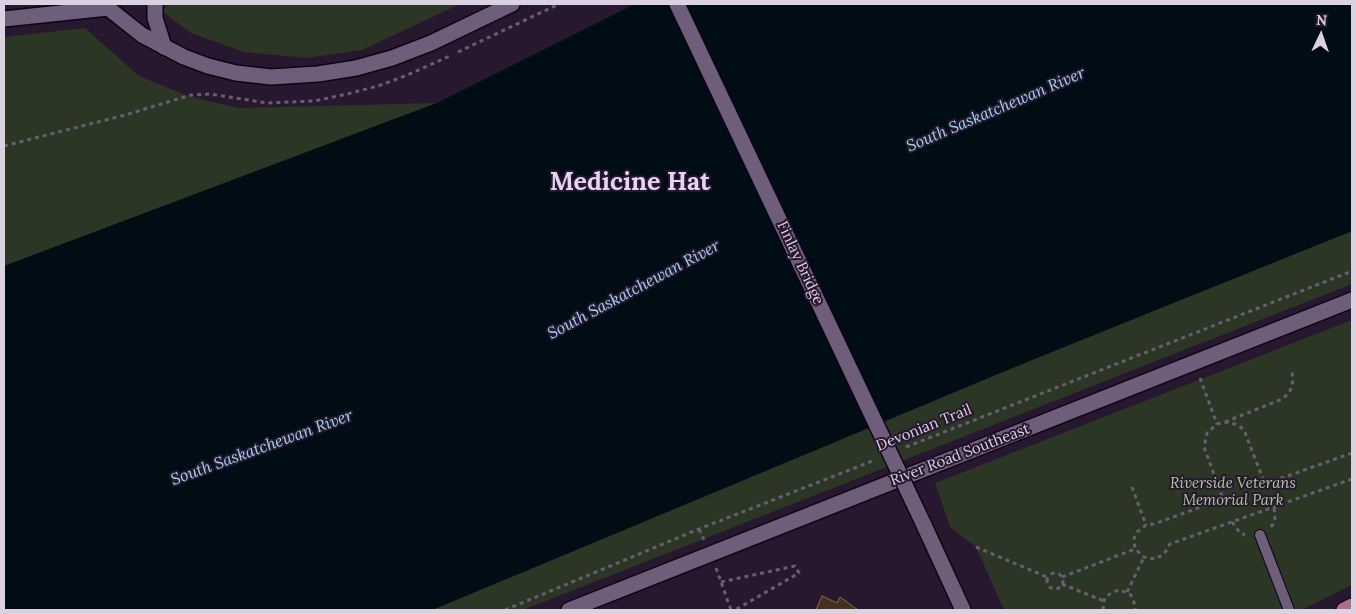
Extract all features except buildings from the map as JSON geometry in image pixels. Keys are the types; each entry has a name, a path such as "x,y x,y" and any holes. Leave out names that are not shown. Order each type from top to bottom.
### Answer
{"main road":[{"path":"1344,610 1352,606"}],"street":[{"path":"155,4 155,18 164,46"},
{"path":"4,19 107,6 142,34 184,57 208,66 236,73 271,77 318,74 356,68 392,58 431,43 512,4"},
{"name":"Finlay Bridge","path":"677,4 963,610"},
{"name":"River Road Southeast","path":"569,610 1352,300"}],"lane":[{"path":"1260,535 1289,610"}],"path":[{"name":"Devonian Trail","path":"904,448 1352,271"},
{"path":"1292,372 1292,387 1282,399 1211,428 1204,440 1204,447 1223,499 1154,524 1146,525 1137,532 1134,538 1135,549 1144,557 1160,558 1168,550 1170,544 1352,479"},
{"path":"1224,422 1238,425 1244,430 1265,484 1352,453"},
{"name":"Devonian Trail","path":"505,610 699,529 876,459"},
{"path":"1132,487 1146,525"},
{"path":"976,546 1047,577"},
{"path":"1062,577 1135,549"},
{"path":"1127,592 1144,557"},
{"path":"731,610 721,582 795,566 799,573 735,610"},
{"path":"1052,573 1058,573 1062,577 1062,584 1058,588 1053,588 1046,581 1047,577 1052,573"},
{"path":"1062,584 1104,601"},
{"path":"1104,610 1106,596 1116,591 1127,592 1134,600 1135,610"}],"green space":[{"path":"171,4 460,4 362,50 306,58 244,52 191,33 160,10"},
{"path":"85,28 139,76 188,96 239,108 437,103 4,266 4,37"},
{"path":"1352,231 1352,284 523,610 432,610 1022,364"},
{"name":"Riverside Veterans Memorial Park","path":"1352,320 1352,585 1301,610 1004,610 976,547 950,527 935,483"}],"water":[{"name":"South Saskatchewan River","path":"635,4 1352,4 1352,231 1022,364 432,610 4,610 4,266 437,103"}],"district":[{"name":"Medicine Hat","path":"630,183"}]}
